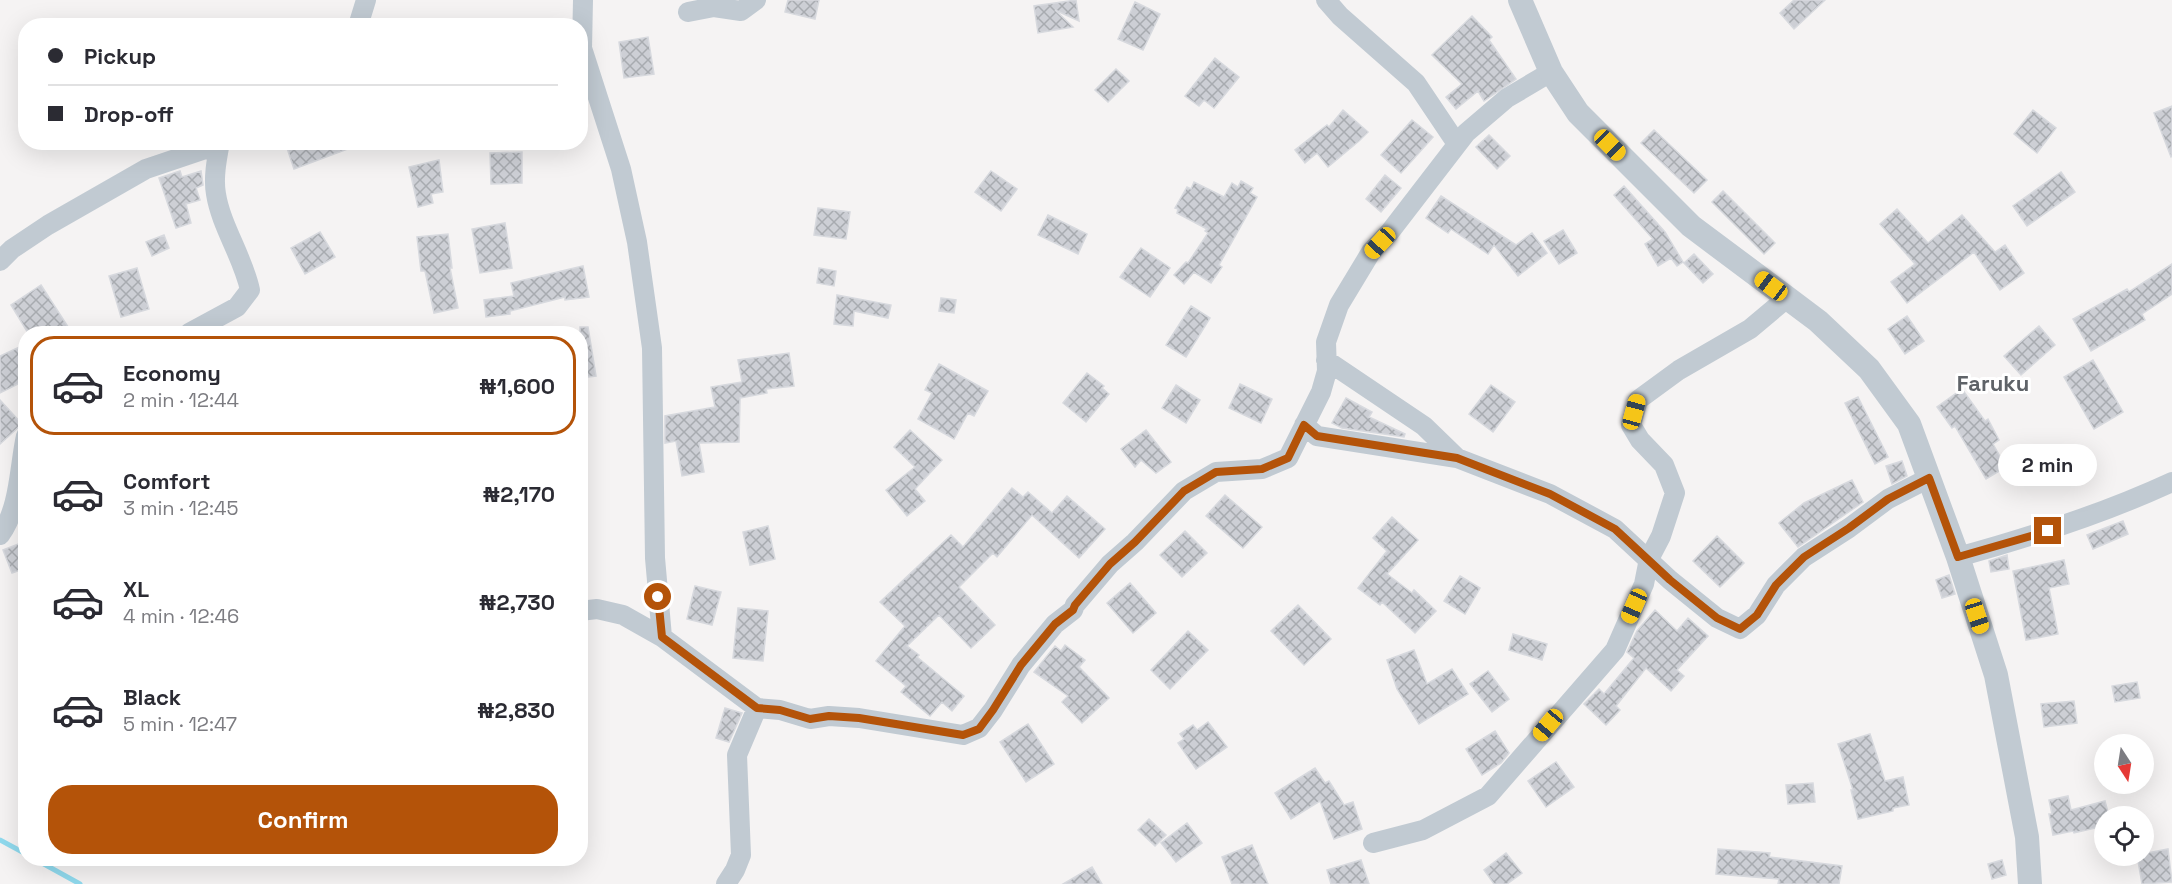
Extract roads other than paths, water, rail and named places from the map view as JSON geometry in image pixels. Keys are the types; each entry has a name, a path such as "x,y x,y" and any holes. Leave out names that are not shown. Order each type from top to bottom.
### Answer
{"street":[{"path":"360,18 366,0"},
{"path":"583,0 583,18"},
{"path":"688,12 714,7 741,11 756,0"},
{"path":"1326,0 1340,16 1416,83 1457,144"},
{"path":"1520,0 1551,72 1578,113 1690,226 1818,321 1869,369 1909,424 1958,557 1996,675 2027,837 2030,884"},
{"path":"588,67 621,169 637,242 652,348 655,558 662,637"},
{"path":"588,610 597,609 623,615 662,637 757,708 780,710 810,719 829,716 859,718 963,735 979,729 1021,665 1055,624 1073,610 1110,564 1135,542 1184,491 1216,472 1262,469 1288,458 1321,392 1327,371 1326,342 1332,321 1371,252 1389,233 1466,133 1507,98 1551,72"},
{"path":"0,261 12,249 48,225 146,169 200,150"},
{"path":"202,326 237,307 250,290 246,272 216,193 219,150"},
{"path":"1373,843 1423,831 1488,796 1615,650 1644,585 1649,559 1661,536 1675,493 1664,465 1640,440 1631,425 1638,400 1679,370 1750,329 1787,298"},
{"path":"1326,360 1424,426 1457,458"},
{"path":"1304,425 1317,436 1457,458 1550,494 1615,529 1670,580 1717,618 1740,629 1757,615 1776,585 1804,557 1888,499 1929,478"},
{"path":"0,535 7,526 18,480"},
{"path":"1958,557 2028,538 2130,501 2172,482"},
{"path":"726,884 741,855 737,755 757,708"}],"waterway":[{"path":"0,840 18,850"},
{"path":"47,866 80,884"}],"district":[{"name":"Faruku","path":"1993,383"}]}
